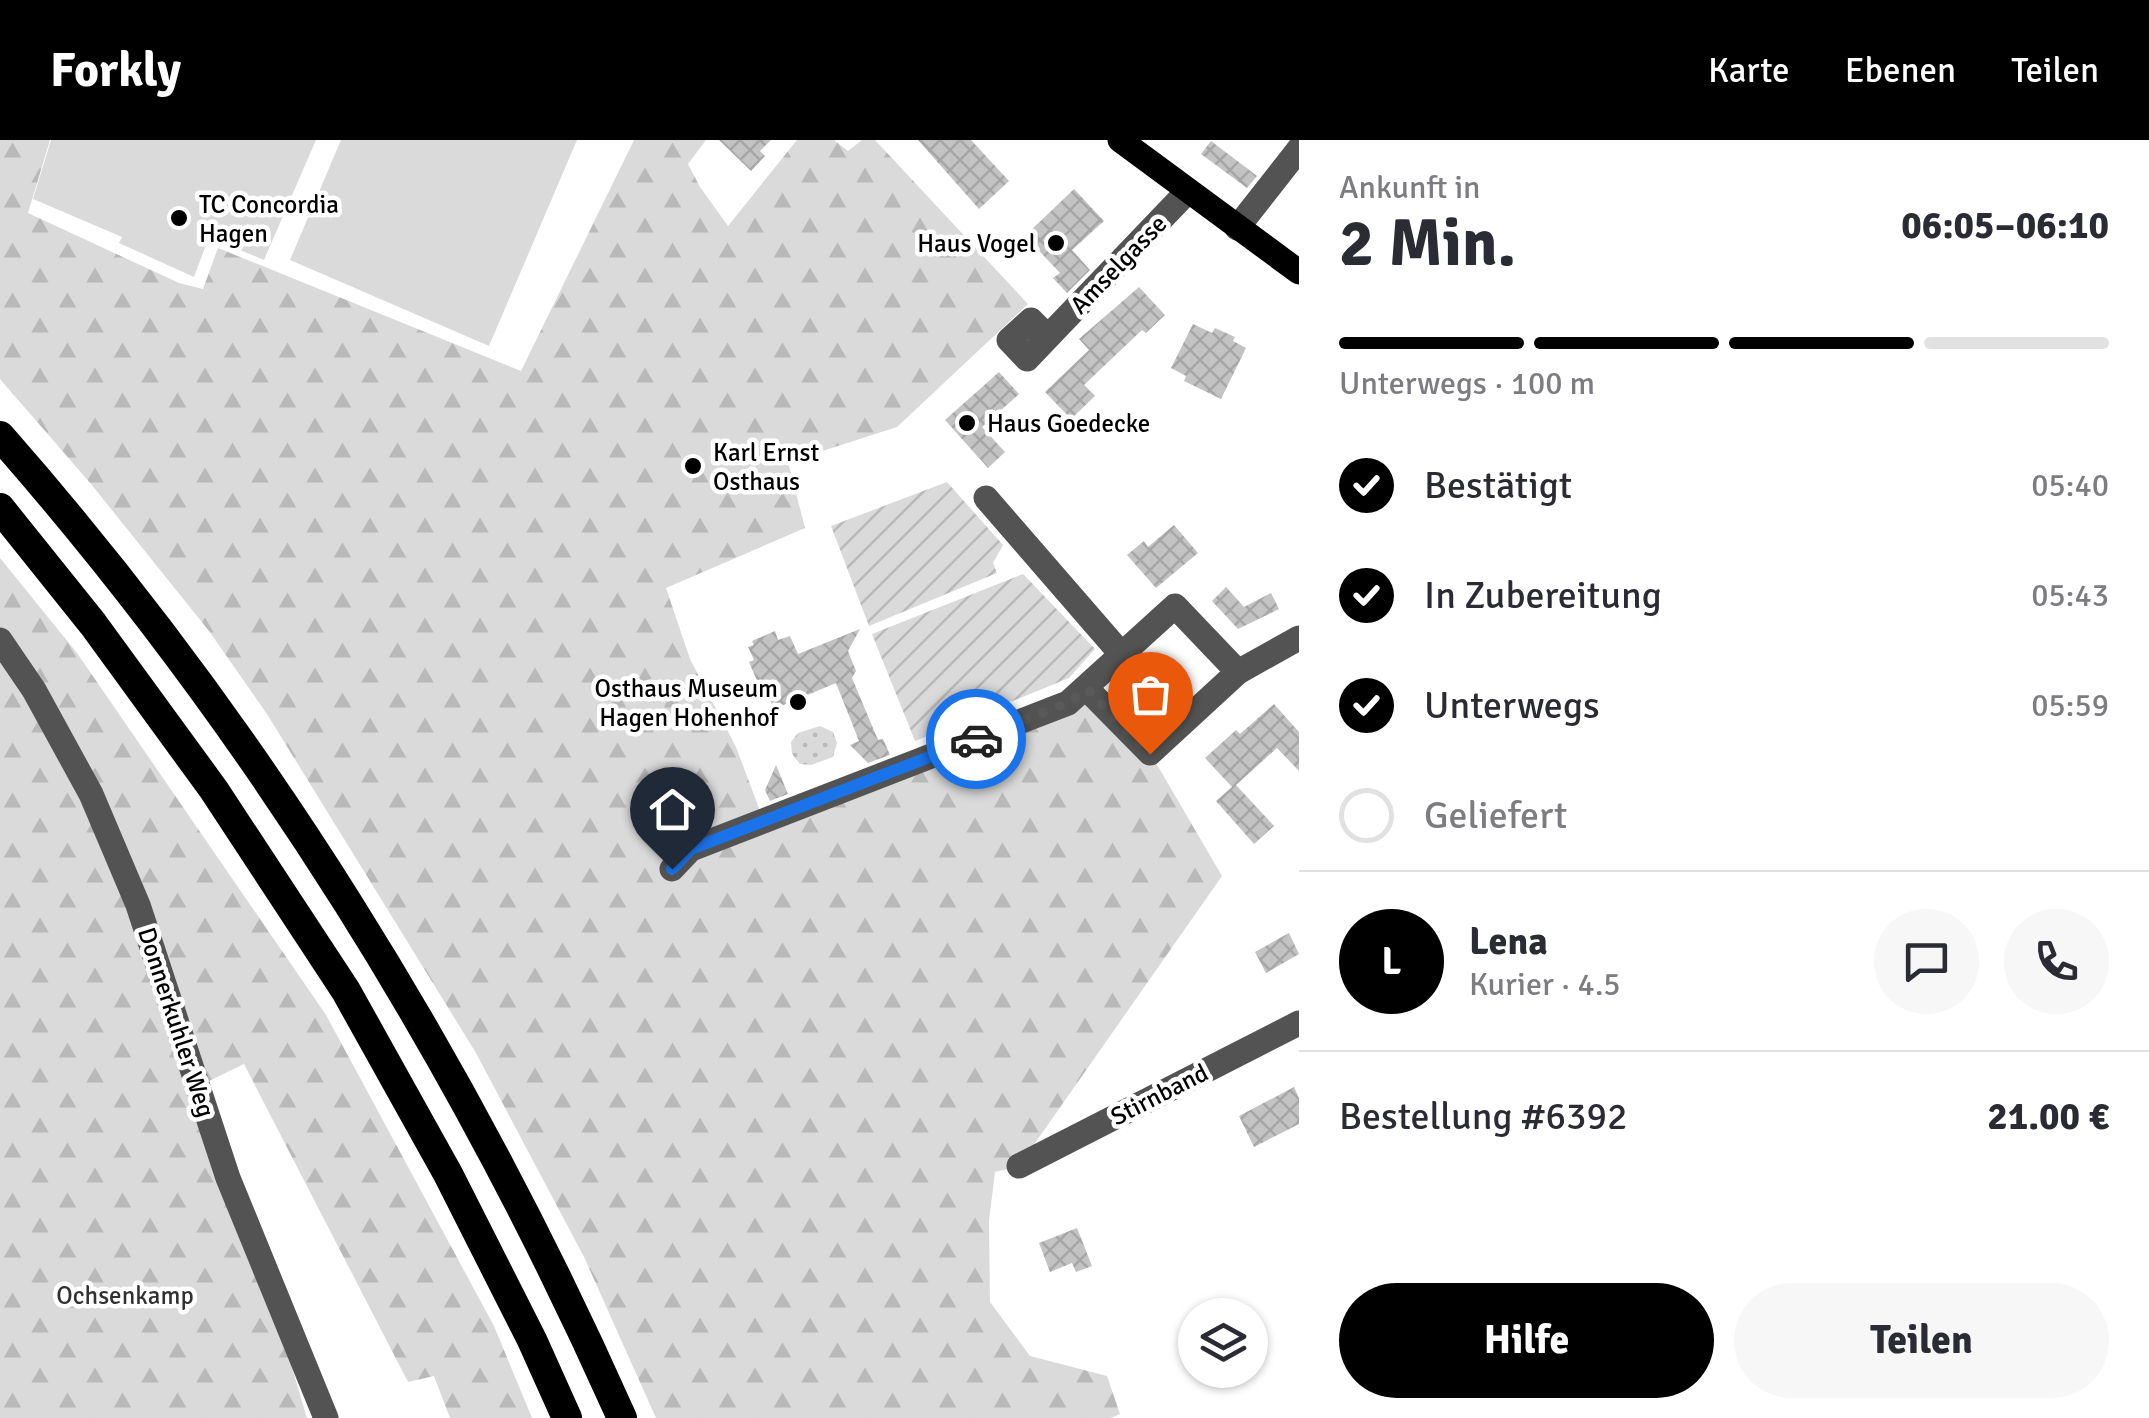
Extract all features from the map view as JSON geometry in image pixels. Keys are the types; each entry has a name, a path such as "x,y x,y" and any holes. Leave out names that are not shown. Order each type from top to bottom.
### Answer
{"highway":[{"path":"0,436 134,595 272,788 386,962 496,1158 577,1318 622,1418"},
{"path":"0,508 93,624 214,790 346,991 448,1174 567,1418"}],"main road":[{"path":"1120,140 1299,272"}],"street":[{"path":"1237,228 1299,149"},
{"name":"Amselgasse","path":"1048,337 1188,191"},
{"path":"986,498 1124,656"},
{"path":"672,869 691,849 1068,703 1124,656 1174,606 1238,672"},
{"path":"1087,689 1150,754 1238,672 1299,638"},
{"name":"Donnerkuhler Weg","path":"0,640 34,690 91,794 138,905 228,1178 326,1418"},
{"name":"Stirnband","path":"1019,1166 1299,1023"}],"green space":[{"path":"0,140 50,140 28,213 179,283 203,289 218,248 521,371 634,140 706,140 688,164 728,226 797,140 834,140 848,151 862,140 875,140 1028,304 897,427 788,462 805,528 666,588 690,659 736,747 760,811 1083,693 1156,763 1222,876 1019,1166 995,1172 989,1221 990,1302 1030,1356 1107,1376 1120,1414 1111,1418 656,1418 584,1257 476,1053 267,714 209,631 91,484 0,379"},
{"name":"TC Concordia Hagen","path":"51,140 316,140 264,260 209,237 194,277 119,243 122,237 33,199"},
{"path":"341,140 577,140 489,346 290,260"},
{"path":"947,482 1003,545 993,563 997,573 869,626 831,526"},
{"name":"Ochsenkamp","path":"0,558 77,653 326,1015 494,1326 532,1418 450,1418 434,1376 408,1382 244,1064 207,1082 307,1418 0,1418"},
{"path":"1023,574 1095,649 1069,678 915,741 872,634"},
{"path":"820,726 833,732 837,743 833,757 811,765 800,764 792,754 791,742 798,733"}],"building":[{"path":"719,140 771,140 760,151 765,156 751,171"},
{"path":"918,140 971,140 1009,181 979,209"},
{"path":"1211,141 1257,176 1247,188 1201,154"},
{"name":"Haus Vogel","path":"1074,189 1104,221 1072,250 1090,270 1067,293 1053,278 1060,273 1025,236"},
{"path":"1139,287 1165,315 1146,333 1142,330 1084,385 1095,396 1071,419 1045,392 1089,350 1079,339"},
{"path":"1193,324 1235,337 1233,341 1246,348 1221,399 1184,381 1186,376 1171,368"},
{"name":"Haus Goedecke","path":"999,372 1019,394 982,427 1005,452 988,468 945,420"},
{"path":"1174,525 1198,553 1156,588 1127,555 1144,541 1148,547"},
{"path":"1226,587 1244,607 1271,593 1279,609 1238,629 1212,601"},
{"path":"860,629 848,651 856,671 852,678 878,740 883,739 890,755 868,763 850,745 859,741 836,683 774,709 768,695 764,697 749,662 754,660 748,647 754,645 752,641 775,631 778,640 790,636 798,654"},
{"path":"1274,704 1299,732 1299,771 1277,748 1236,785 1274,826 1254,844 1216,801 1232,787 1205,758"},
{"path":"776,765 788,794 770,801 765,790"},
{"path":"1289,933 1299,954 1266,973 1255,952"},
{"path":"1294,1087 1299,1098 1299,1124 1254,1147 1239,1116"},
{"path":"1077,1228 1092,1266 1076,1272 1072,1263 1050,1272 1039,1243"}],"way so far":[{"path":"976,739 1068,703 1087,689 1150,754"}],"place":[{"name":"TC Concordia Hagen","path":"179,218"},
{"name":"Haus Vogel","path":"1056,243"},
{"name":"Haus Goedecke","path":"967,423"},
{"name":"Karl Ernst Osthaus","path":"693,466"},
{"name":"Osthaus Museum Hagen Hohenhof","path":"798,702"}],"route":[{"path":"672,869 691,849 976,739"}]}
